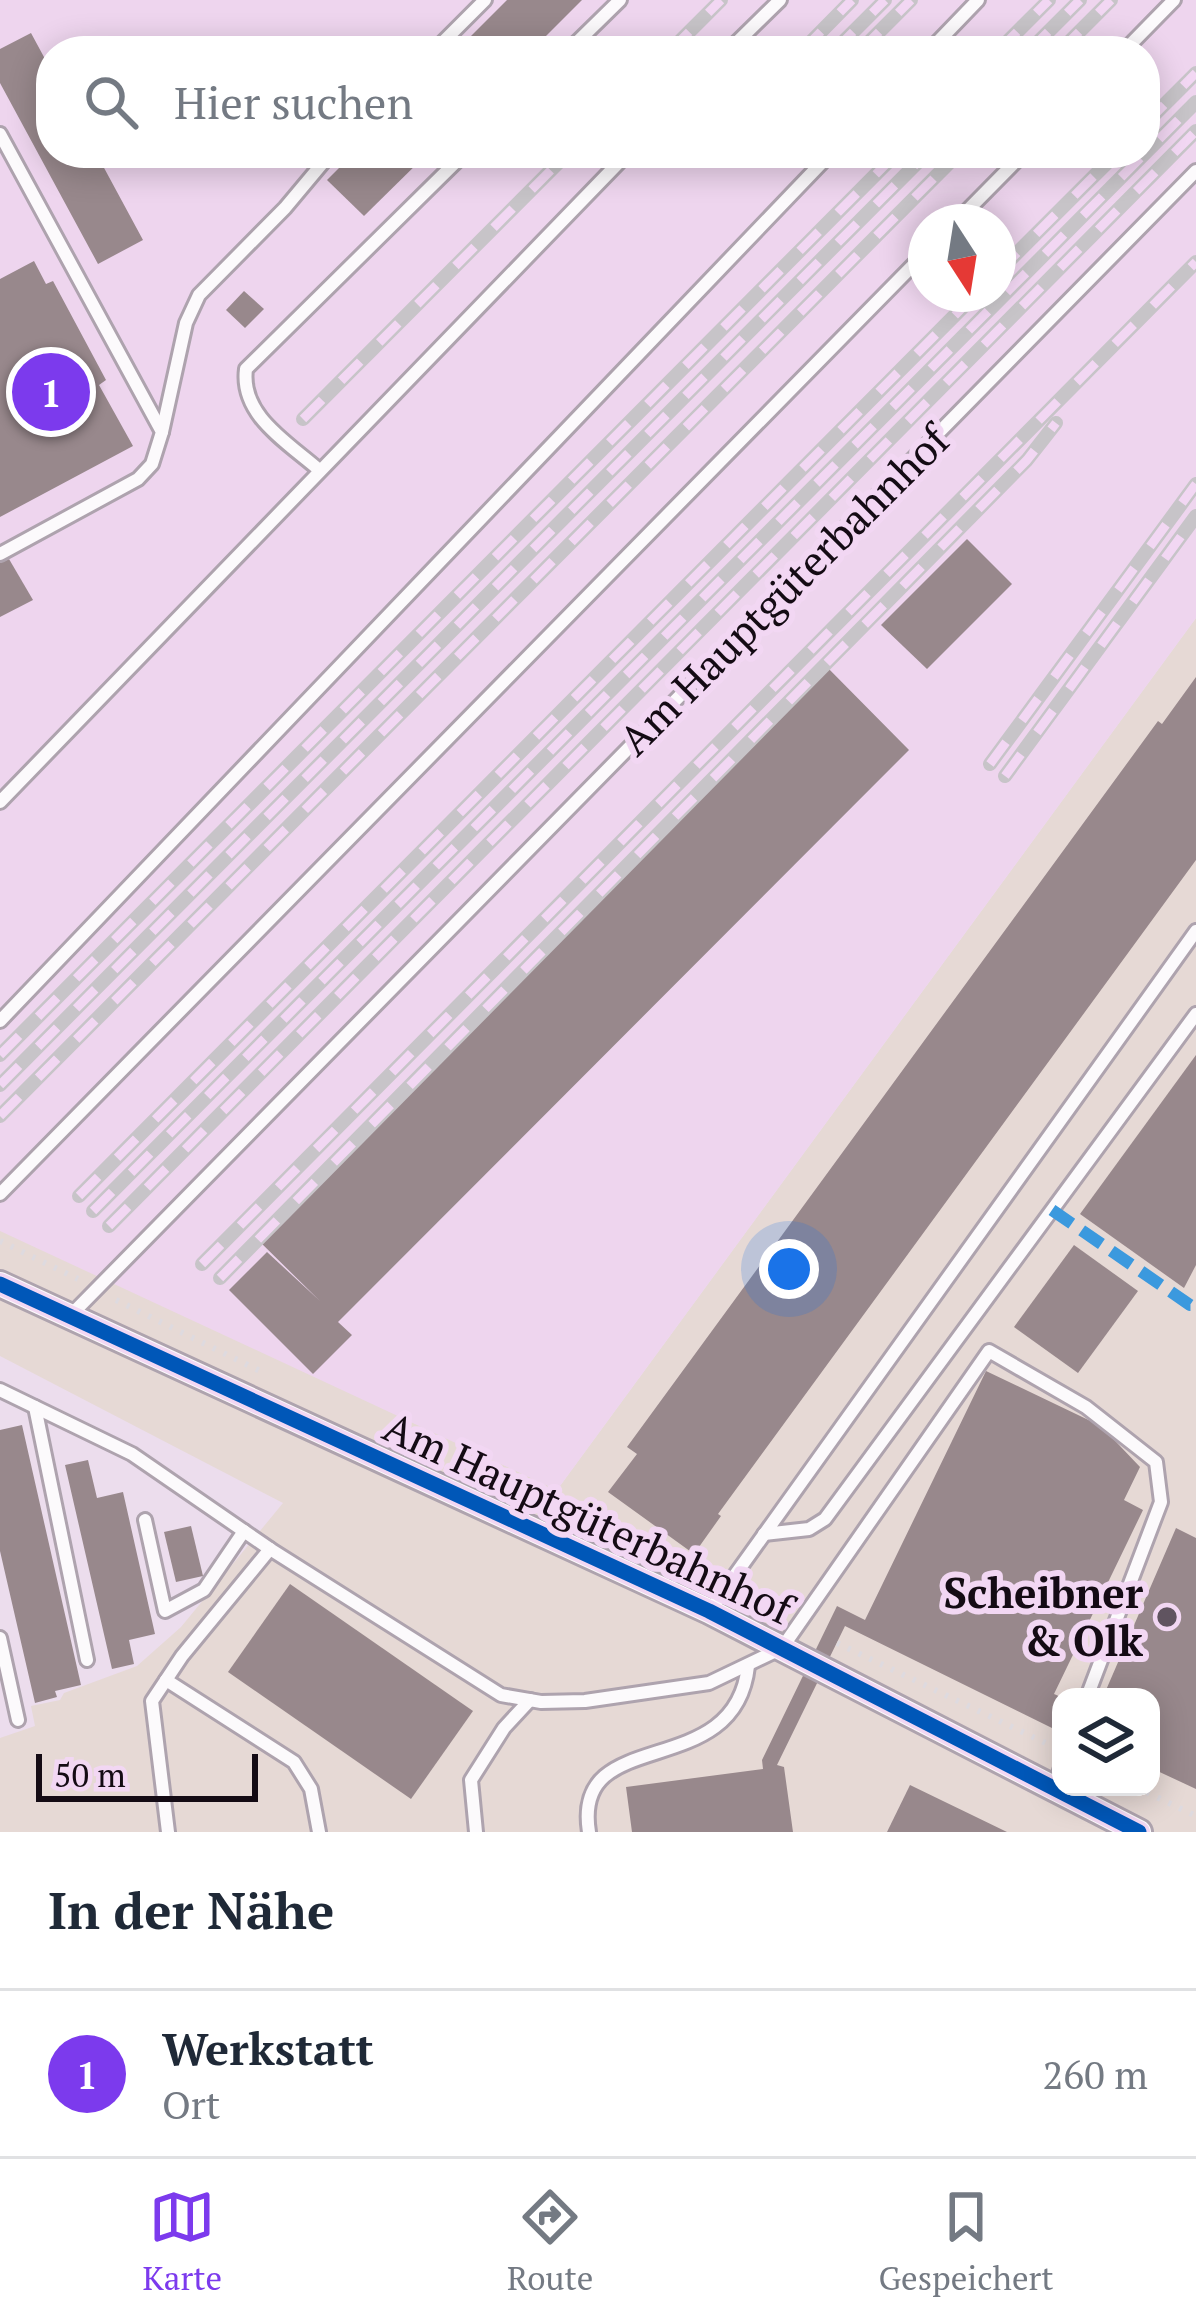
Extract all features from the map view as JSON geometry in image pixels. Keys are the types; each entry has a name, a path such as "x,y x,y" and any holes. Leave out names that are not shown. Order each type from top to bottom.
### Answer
{"street":[{"name":"Am Hauptgüterbahnhof","path":"0,1284 709,1611 1052,1775"},
{"name":"Am Hauptgüterbahnhof","path":"1085,1796 1139,1832"}],"lane":[{"path":"449,36 485,0"},
{"path":"583,36 620,0"},
{"path":"743,36 780,0"},
{"path":"943,36 978,0"},
{"path":"1139,36 1174,0"},
{"path":"0,134 162,431"},
{"path":"0,554 138,479 152,464 186,323 199,295 319,168"},
{"path":"318,470 260,418 243,388 246,369 450,168"},
{"path":"0,802 613,168"},
{"path":"0,1021 816,168"},
{"path":"974,204 1009,168"},
{"name":"Am Hauptgüterbahnhof","path":"69,1316 1196,172"},
{"path":"0,1194 908,270"},
{"name":"Am Hauptgüterbahnhof","path":"709,1611 1196,931"},
{"path":"764,1534 809,1529 825,1519 1196,1014"},
{"path":"0,1390 132,1454 270,1549 501,1695 585,1701 709,1683 782,1648 989,1352 1087,1407 1156,1462 1161,1502 1090,1688"},
{"path":"35,1407 87,1660"},
{"path":"145,1520 165,1611 204,1590 244,1531"},
{"path":"168,1832 152,1701 270,1549"},
{"path":"0,1638 18,1720"},
{"path":"589,1832 586,1801 596,1780 622,1764 680,1747 714,1730 746,1684 748,1666"},
{"path":"166,1680 294,1762 311,1789 319,1832"},
{"path":"476,1832 471,1780 503,1728 530,1700"}],"path":[{"path":"837,1643 1052,1747"},
{"path":"1155,1796 1196,1816"}],"shaded area":[{"path":"0,0 1196,0 1196,618 557,1490 0,1231"},
{"path":"1196,618 1196,1832 0,1832 0,1738 35,1726 31,1706 60,1700 64,1693 137,1666 181,1627 283,1503 0,1356 0,1229 557,1490"}],"building":[{"path":"507,0 582,0 546,36 471,36"},
{"path":"31,33 36,42 36,149 0,83 0,49"},
{"path":"46,168 104,168 143,240 98,264"},
{"path":"339,168 413,168 364,216 327,180"},
{"path":"34,261 46,284 53,281 106,380 99,385 133,446 0,517 0,279"},
{"path":"244,291 264,309 245,328 226,310"},
{"path":"967,539 1012,584 927,669 881,625"},
{"path":"9,559 33,600 0,617 0,563"},
{"path":"822,662 909,750 338,1322 352,1335 313,1374 229,1290 267,1252 320,1301 257,1239 625,869 620,864"},
{"path":"1196,677 1196,860 718,1514 721,1516 694,1554 608,1492 637,1454 627,1447 1158,721 1162,724"},
{"path":"1196,1055 1196,1265 1184,1288 1080,1214"},
{"path":"1074,1245 1138,1291 1078,1373 1014,1327"},
{"path":"986,1371 1101,1426 1140,1467 1124,1500 1143,1510 1057,1688 1052,1688 1052,1728 845,1626 777,1765 784,1767 793,1832 632,1832 626,1787 763,1769 762,1760 837,1606 865,1620"},
{"path":"22,1425 81,1685 55,1691 57,1697 35,1703 0,1551 0,1430"},
{"path":"88,1460 97,1498 123,1492 155,1634 129,1640 134,1664 112,1669 65,1465"},
{"path":"191,1526 203,1576 176,1582 164,1532"},
{"name":"Scheibner & Olk","path":"1176,1528 1196,1538 1196,1789 1160,1772 1160,1688 1107,1688"},
{"path":"290,1584 473,1711 411,1799 228,1672"},
{"path":"910,1785 1007,1832 887,1832"}],"railway":[{"path":"685,36 721,0"},
{"path":"817,36 852,0"},
{"path":"849,36 885,0"},
{"path":"875,36 911,0"},
{"path":"1013,36 1049,0"},
{"path":"1044,36 1080,0"},
{"path":"1075,36 1111,0"},
{"path":"1160,109 1196,73"},
{"path":"1160,138 1196,102"},
{"path":"1160,167 1196,131"},
{"path":"303,419 553,168"},
{"path":"0,1055 882,168"},
{"path":"0,1085 912,168"},
{"path":"0,1116 944,168"},
{"path":"1016,254 1102,168"},
{"path":"93,1211 1130,168"},
{"path":"109,1226 1159,168"},
{"path":"202,1264 1196,262"},
{"path":"79,1196 958,312"},
{"path":"220,1278 1027,460 1056,423"},
{"path":"990,764 1196,484"},
{"path":"1005,776 1196,516"}],"marked path":[{"path":"1052,1210 1196,1305"}],"cycle path":[{"path":"0,1284 709,1611 1139,1832"}],"place":[{"name":"Werkstatt","path":"51,392"},
{"name":"Scheibner & Olk","path":"1167,1617"}]}
